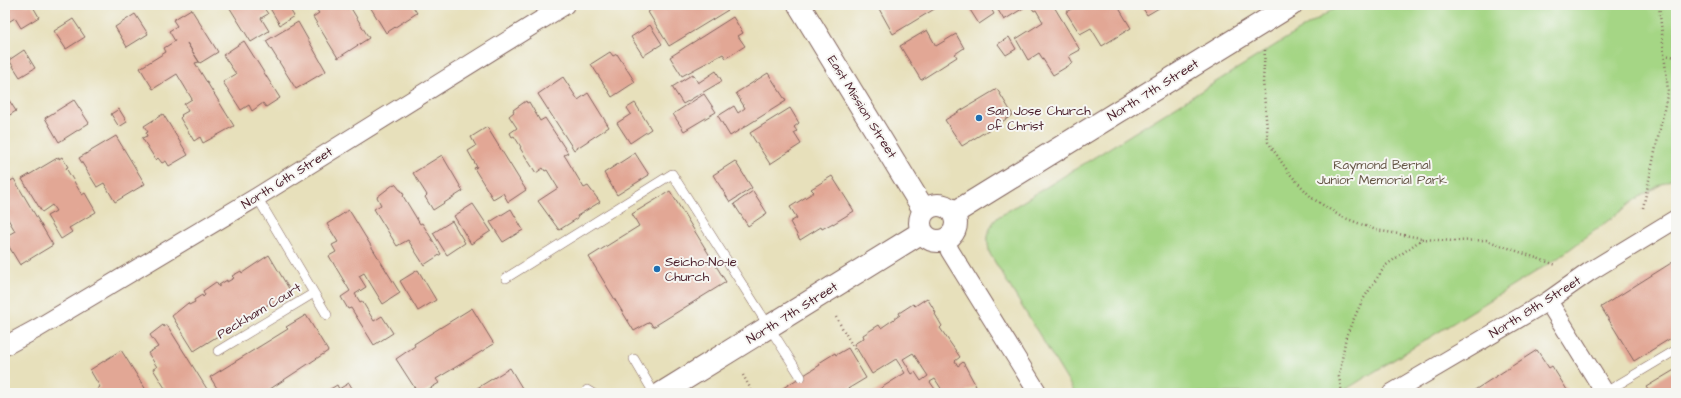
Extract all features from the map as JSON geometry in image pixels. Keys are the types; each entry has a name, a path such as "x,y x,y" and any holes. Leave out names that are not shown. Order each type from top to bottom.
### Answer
{"street":[{"name":"North 6th Street","path":"5,346 38,328 257,197 565,5"},
{"name":"East Mission Street","path":"799,5 924,210"},
{"name":"North 7th Street","path":"954,213 1291,5"},
{"path":"940,204 954,213 956,219 954,232 951,237 945,240 934,241 929,240 922,232 920,221 924,210 929,207 940,204"},
{"name":"North 8th Street","path":"1392,393 1548,301 1589,272 1676,218"},
{"name":"North 7th Street","path":"662,393 922,232"},
{"path":"945,240 950,251 1038,393"},
{"path":"1548,301 1604,393"}],"lane":[{"path":"506,278 672,174 801,377"},
{"name":"Peckham Court","path":"257,197 327,315"},
{"name":"Peckham Court","path":"218,351 314,293"},
{"path":"1604,393 1676,350"},
{"path":"634,359 654,393"}],"path":[{"path":"1643,208 1668,90 1659,5"},
{"path":"1265,50 1263,81 1268,142 1289,173 1312,198 1340,216 1376,230 1422,238 1454,241 1486,240 1556,265"},
{"path":"1664,55 1676,57"},
{"path":"1342,393 1339,377 1346,336 1362,301 1385,266 1422,238"},
{"path":"836,317 856,352"},
{"path":"743,375 753,393"},
{"path":"995,393 1004,387"}],"green space":[{"name":"Raymond Bernal Junior Memorial Park","path":"1340,5 1676,5 1676,176 1641,196 1558,258 1340,393 1075,393 990,254 988,234 994,221 998,217"}],"building":[{"path":"5,5 32,5 39,17 21,28 15,18 5,24"},
{"path":"228,5 262,5 268,14 261,18 269,31 251,42"},
{"path":"268,5 287,5 294,16 280,25"},
{"path":"313,5 349,5 369,38 338,58 313,17 319,13"},
{"path":"369,5 412,5 417,13 386,33"},
{"path":"659,5 725,5 728,10 669,46 648,12"},
{"path":"882,5 941,5 893,34 878,7"},
{"path":"967,5 989,5 994,14 979,24"},
{"path":"995,5 1023,5 1025,7 1004,20"},
{"path":"1030,5 1053,5 1080,50 1069,56 1073,63 1053,75 1039,53 1028,60 1016,39 1043,22 1036,10 1034,11"},
{"path":"1072,5 1117,5 1131,28 1102,46 1091,28 1080,34 1066,12 1073,8"},
{"path":"1141,5 1164,5 1147,15"},
{"path":"191,9 218,52 200,63 187,43 199,62 195,63 234,126 203,143 200,137 194,141 180,118 182,116 181,115 188,111 184,104 192,99 177,74 153,89 140,68 166,52 164,48 175,41 169,31 177,26 173,20"},
{"path":"135,14 148,34 127,47 115,27"},
{"path":"733,17 743,33 738,36 745,46 726,58 723,54 682,76 670,57"},
{"path":"73,19 85,37 66,49 54,31"},
{"path":"298,22 326,71 296,89 266,41"},
{"path":"650,25 662,44 643,56 631,37"},
{"path":"927,30 936,46 956,34 964,48 955,54 957,57 921,80 900,46"},
{"path":"1009,37 1016,49 1006,55 998,44"},
{"path":"244,41 280,98 266,107 263,103 252,111 249,105 241,110 223,82 236,74 223,55"},
{"path":"24,50 35,68 20,77 9,60"},
{"path":"610,52 613,56 617,54 635,82 612,97 591,64"},
{"path":"716,71 722,81 683,104 672,87 693,74 698,83"},
{"path":"768,73 786,101 730,136 718,116 734,106 738,113 745,108 736,93"},
{"path":"563,77 578,100 588,93 609,127 574,150 538,94"},
{"name":"San Jose Church of Christ","path":"997,89 1013,115 962,146 945,120"},
{"path":"5,94 16,111 5,118"},
{"path":"704,94 716,112 684,131 673,114"},
{"path":"74,100 89,123 59,142 45,118"},
{"path":"526,101 527,103 529,102 540,121 545,118 568,153 564,155 584,188 588,186 600,202 577,216 578,218 559,230 538,201 558,188 547,170 545,171 543,168 536,173 514,136 512,137 510,133 517,128 509,116 514,112 513,110"},
{"path":"635,103 651,129 630,143 617,123 631,114 627,108"},
{"path":"790,108 799,123 794,127 797,131 794,133 801,144 770,164 750,133"},
{"path":"119,109 127,122 119,127 111,114"},
{"path":"163,114 188,155 169,166 166,161 162,163 158,158 156,160 142,138 147,136 146,133 148,132 144,126"},
{"path":"487,127 526,190 508,202 503,193 493,199 474,168 477,167 468,151 476,146 471,137"},
{"path":"116,136 145,184 115,202 104,183 97,187 79,158"},
{"path":"635,153 649,175 617,195 604,173"},
{"path":"442,155 463,191 433,210 425,197 427,195 413,173"},
{"path":"59,157 59,159 62,157 68,167 66,168 82,195 85,193 96,212 69,228 72,232 61,239 47,216 56,211 52,205 42,212 22,179"},
{"path":"735,161 752,188 730,202 713,175"},
{"path":"832,176 854,211 833,224 822,229 821,227 800,240 790,222 797,218 790,207 814,192 811,189"},
{"path":"14,179 53,245 20,265 5,240 5,237 15,231 5,214 5,184"},
{"path":"394,184 401,190 420,224 422,223 441,254 424,265 408,240 397,246 374,209 381,205 377,197"},
{"name":"Seicho-No-Ie Church","path":"670,191 726,282 653,327 650,322 634,331 589,257 639,226 632,214"},
{"path":"753,191 767,213 748,226 734,204"},
{"path":"473,204 491,231 471,244 454,216"},
{"path":"511,209 523,230 503,242 490,222"},
{"path":"349,210 400,293 383,304 364,273 359,276 366,287 355,294 360,302 362,301 374,321 382,316 393,333 374,345 351,308 348,309 341,297 350,291 329,256 336,252 332,245 338,242 327,224"},
{"path":"452,221 465,243 447,255 433,233"},
{"path":"269,255 291,292 272,305 271,303 264,307 194,351 172,316 188,303 189,305 195,302 194,300 202,295 203,297 205,295 203,291 216,282 219,287 219,285 227,280 227,282 234,278 232,276 241,271 242,273"},
{"path":"1676,260 1676,335 1634,361 1601,307"},
{"path":"418,270 436,300 418,311 400,281"},
{"path":"927,298 942,326 940,328 960,357 955,361 958,366 963,362 976,386 964,393 944,393 935,379 930,382 937,392 936,393 873,393 905,373 896,359 872,374 854,344 864,338 863,335 879,325 881,328 900,315 899,313 913,304 915,306","holes":["913,353 928,376 921,381 915,372 912,374 903,359"]},
{"path":"472,308 494,344 436,379 439,383 422,393 418,393 396,359 415,346 414,344"},
{"path":"306,315 328,351 264,393 220,393 210,377 288,329 286,327"},
{"path":"163,325 164,327 167,325 207,389 202,393 175,393 173,390 168,393 153,369 157,367 148,353 158,347 150,335"},
{"path":"848,348 866,378 841,393 775,393 820,365 819,363 835,353 836,355"},
{"path":"121,350 148,393 98,393 96,390 100,387 90,370"},
{"path":"1537,350 1549,368 1552,366 1569,393 1470,393"},
{"path":"510,368 525,393 469,393"},
{"path":"1676,369 1676,393 1650,393 1646,387"},
{"path":"349,383 355,393 328,393 327,391 337,385 339,389"}],"place":[{"name":"San Jose Church of Christ","path":"979,118"},
{"name":"Seicho-No-Ie Church","path":"657,269"}]}
